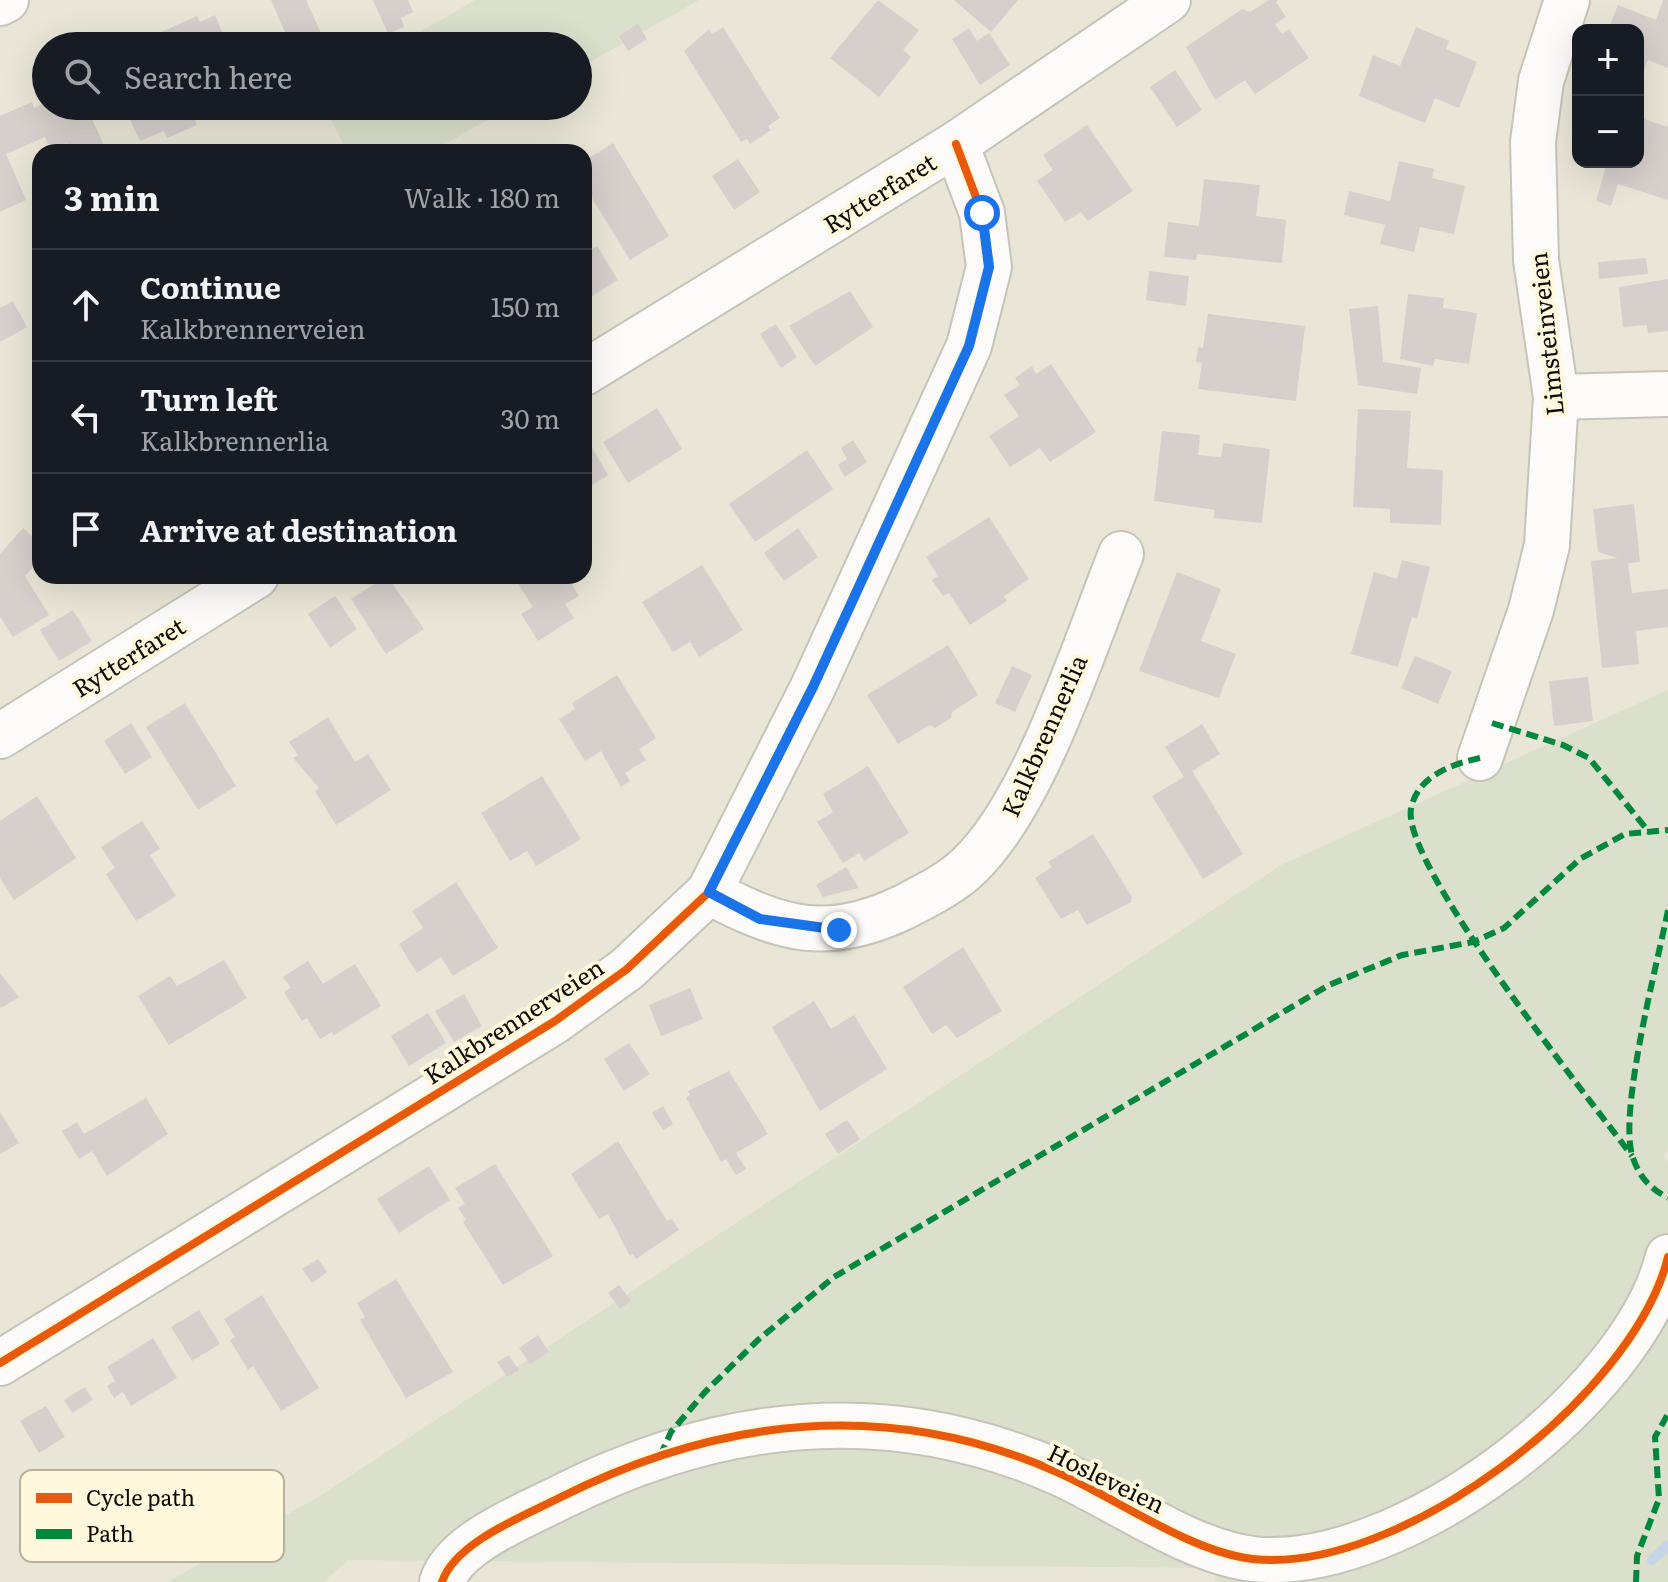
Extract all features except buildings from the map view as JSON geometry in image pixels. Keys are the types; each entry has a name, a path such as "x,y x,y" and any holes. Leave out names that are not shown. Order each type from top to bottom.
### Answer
{"street":[{"path":"0,3 6,0"},
{"name":"Rytterfaret","path":"592,368 956,144 1168,0"},
{"name":"Limsteinveien","path":"1480,758 1531,610 1547,545 1556,397 1536,260 1533,142 1541,81 1567,0"},
{"name":"Kalkbrennerveien","path":"0,1363 555,1021 627,969 709,892 813,687 969,346 989,267 982,213 956,144"},
{"path":"1556,397 1668,394"},
{"name":"Kalkbrennerlia","path":"709,892 760,919 839,930 883,917 930,894 969,866 1000,830 1039,757 1121,554"},
{"name":"Rytterfaret","path":"0,736 243,584"},
{"name":"Hosleveien","path":"442,1582 463,1550 575,1491 660,1456 738,1433 809,1425 900,1426 987,1446 1057,1472 1191,1540 1250,1559 1302,1560 1355,1545 1425,1515 1481,1483 1542,1437 1583,1396 1626,1342 1664,1275 1668,1257"}],"green space":[{"path":"475,0 699,0 592,61 592,32 420,32"},
{"path":"331,120 487,120 445,144 344,144"},
{"path":"1668,690 1668,1149 1664,1156 1668,1161 1668,1582 1216,1582 1213,1568 348,1560 324,1582 168,1582 203,1562 284,1562 284,1516 320,1496 1281,865"}],"waterway":[{"path":"1652,1560 1668,1545"}],"marked path":[{"path":"1492,723 1563,745 1589,758 1649,832"},
{"path":"1480,758 1447,768 1420,788 1411,809 1416,837 1436,879 1502,982 1632,1156"},
{"path":"660,1456 671,1432 705,1392 758,1340 834,1277 1329,985 1402,955 1473,942 1504,928 1580,859 1625,834 1668,830"},
{"path":"1668,910 1648,1000 1630,1108 1633,1158 1642,1177 1668,1198"},
{"path":"1636,1582 1637,1556 1659,1499 1655,1437 1668,1414"}],"cycle path":[{"path":"0,1363 555,1021 627,969 709,892 813,687 969,346 989,267 982,213 956,144"},
{"path":"442,1582 461,1554 493,1531 622,1470 683,1449 745,1434 807,1427 869,1426 932,1434 994,1449 1057,1472 1204,1546 1253,1559 1311,1556 1374,1538 1439,1508 1502,1467 1560,1419 1609,1366 1646,1311 1668,1257"}],"route":[{"path":"839,930 760,919 709,892 813,687 889,515 969,346 989,267 982,213"}]}
